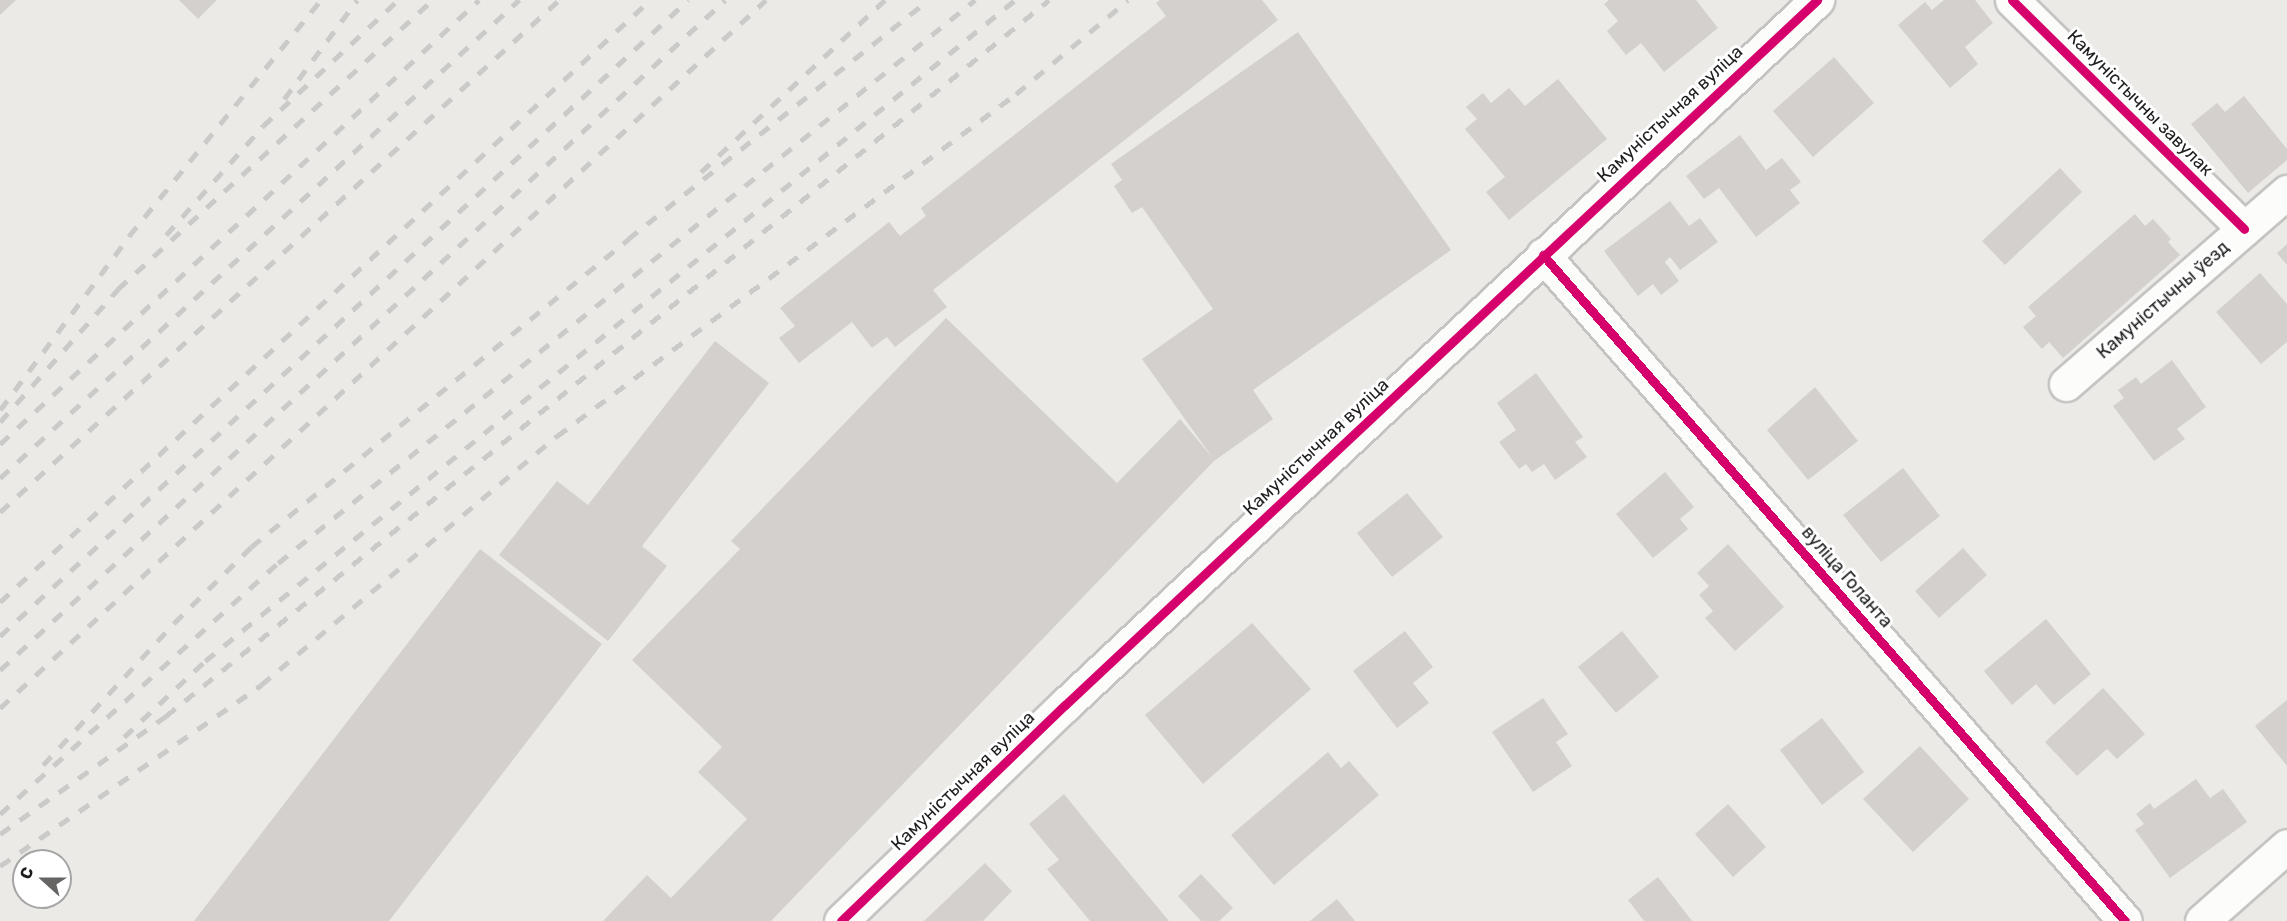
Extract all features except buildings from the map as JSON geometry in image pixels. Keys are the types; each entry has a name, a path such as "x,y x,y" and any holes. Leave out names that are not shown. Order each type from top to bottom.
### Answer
{"street":[{"name":"Камуністычная вуліца","path":"841,921 1065,705 1817,0"},
{"name":"Камуністычны завулак","path":"2012,0 2244,229"},
{"name":"Камуністычны ўезд","path":"2066,384 2287,192"},
{"name":"вуліца Голанта","path":"1543,255 2125,921"},
{"path":"2202,921 2287,846"}],"railway":[{"path":"0,410 129,236 321,0"},
{"path":"284,99 357,0"},
{"path":"166,235 263,126 398,0"},
{"path":"0,422 118,289 432,0"},
{"path":"0,444 479,0"},
{"path":"0,478 519,0"},
{"path":"0,512 559,0"},
{"path":"0,602 650,0"},
{"path":"0,636 688,0"},
{"path":"0,670 725,0"},
{"path":"0,708 766,0"},
{"path":"701,172 885,0"},
{"path":"43,765 174,623 251,547 628,239 929,0"},
{"path":"0,814 278,563 975,0"},
{"path":"124,737 205,661 1015,0"},
{"path":"0,834 166,716 1049,0"},
{"path":"0,866 261,685 557,436 1016,94 1128,0"}],"cycle path":[{"path":"841,921 1065,705 1817,0"},
{"path":"2012,0 2244,229"},
{"path":"1543,255 2125,921"}]}
